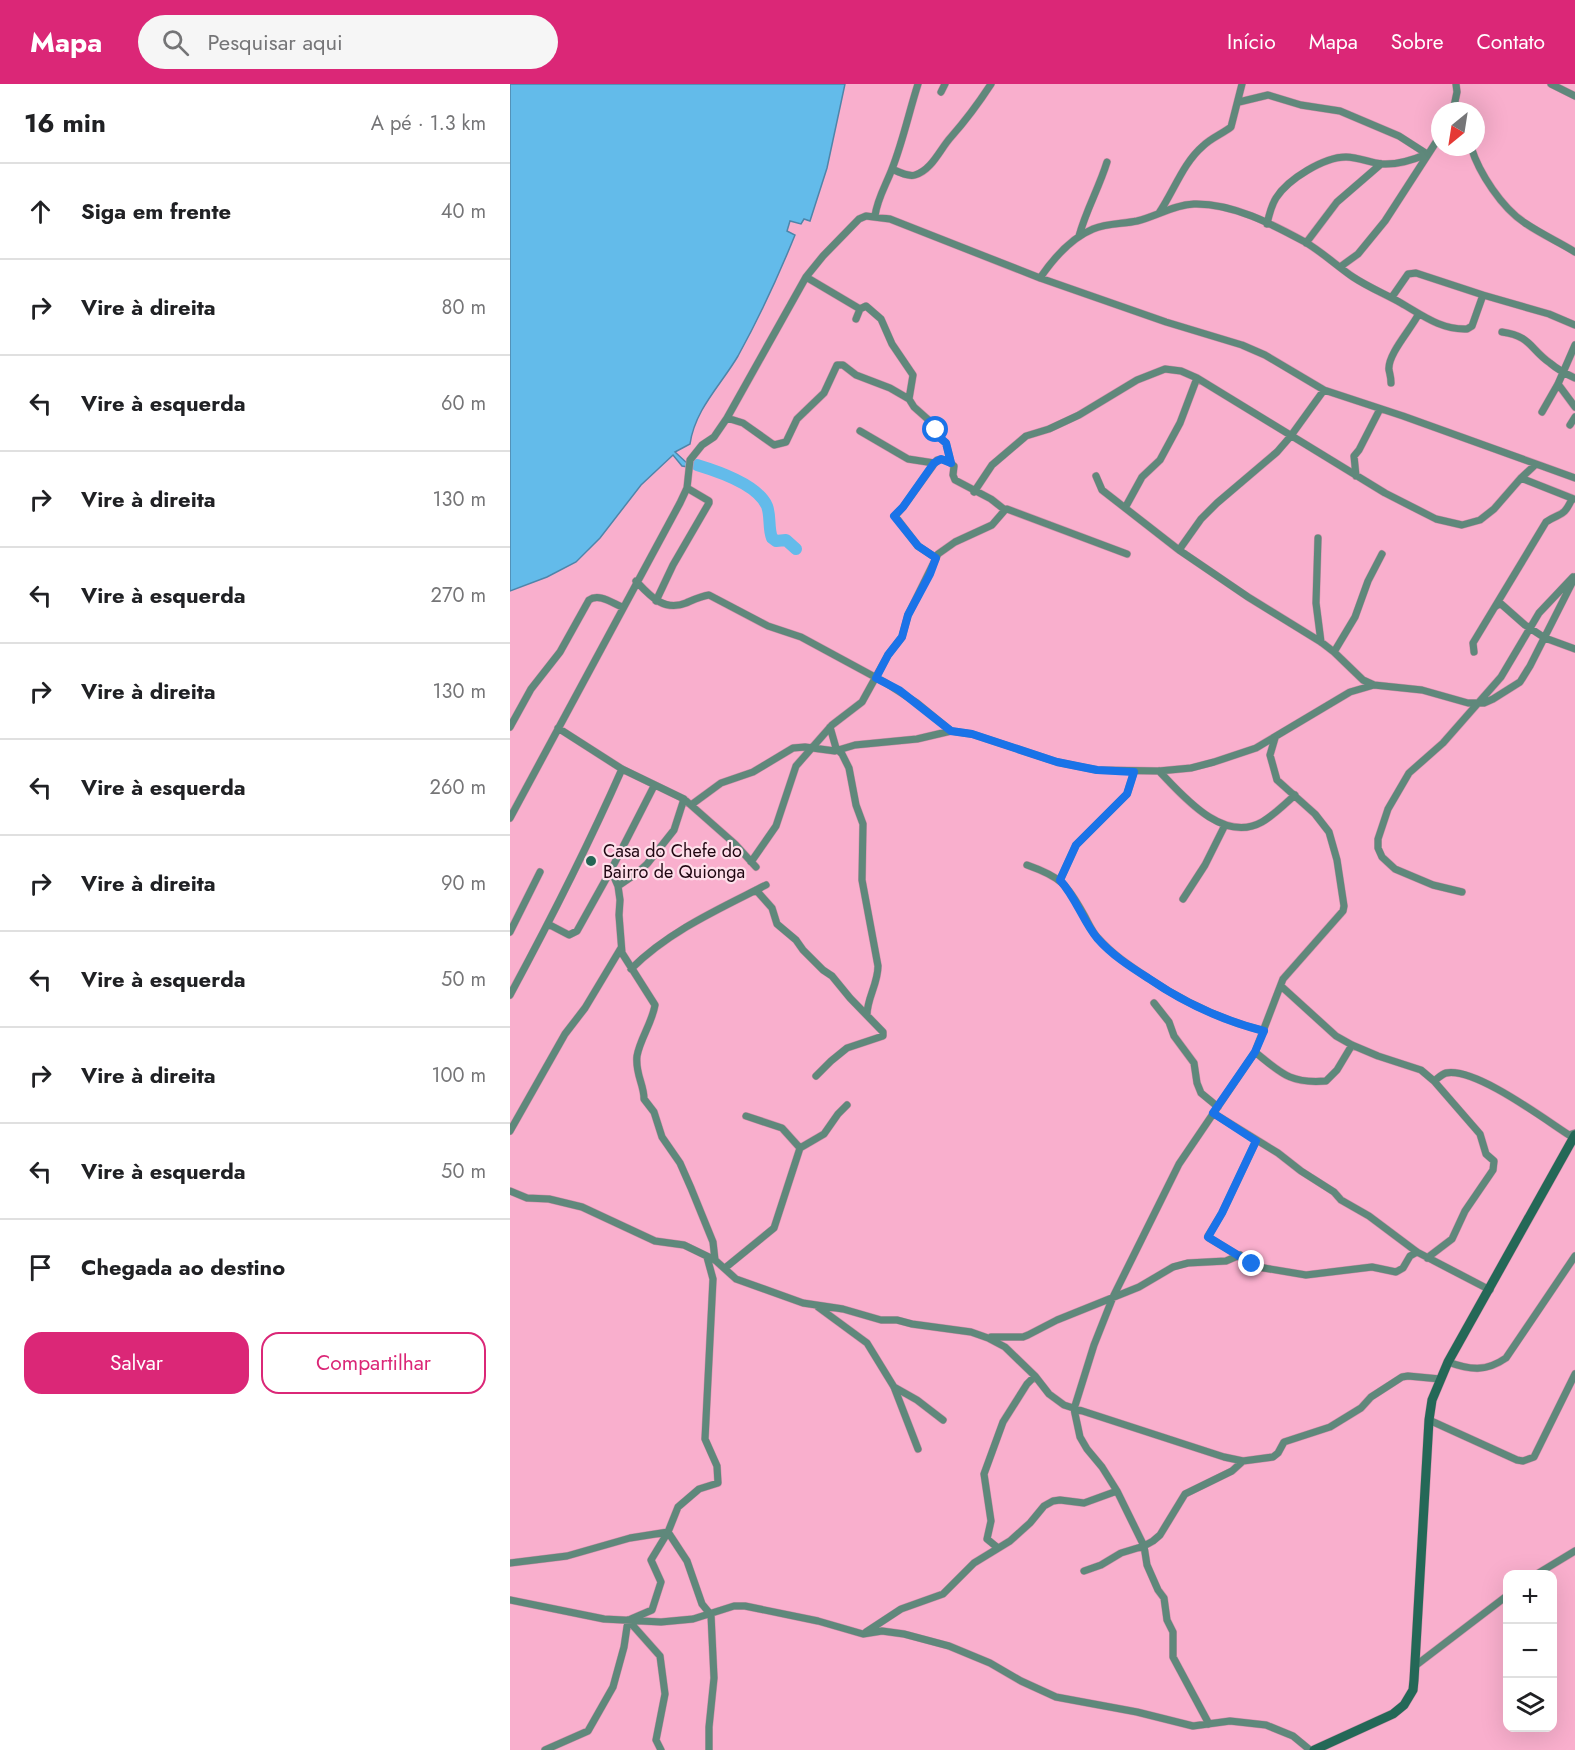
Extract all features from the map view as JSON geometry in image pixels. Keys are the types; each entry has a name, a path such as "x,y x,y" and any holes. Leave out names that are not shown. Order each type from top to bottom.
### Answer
{"main road":[{"path":"1312,1750 1393,1714 1404,1705 1413,1690 1432,1400 1448,1362 1575,1134"}],"street":[{"path":"875,216 880,193 892,170 918,84"},
{"path":"941,92 945,84"},
{"path":"892,170 915,175 935,159 991,84"},
{"path":"1158,215 1197,152 1203,145 1231,127 1242,84"},
{"path":"1456,84 1456,102"},
{"path":"1551,84 1575,96"},
{"path":"1239,102 1268,95 1301,105 1340,111 1399,136 1427,154"},
{"path":"1340,267 1358,254 1385,221 1431,148"},
{"path":"1267,224 1276,197 1287,186 1317,165 1334,158 1348,157 1381,164 1404,162 1427,154"},
{"path":"1475,156 1483,176 1508,208 1523,222 1575,252"},
{"path":"1079,236 1086,210 1101,183 1107,162"},
{"path":"1306,243 1337,202 1381,164"},
{"path":"1040,278 1052,262 1079,236 1093,229 1137,221 1158,215 1173,207 1192,204 1214,205 1235,211 1306,243 1354,277 1392,297 1418,315 1436,323 1467,329 1472,326 1483,295"},
{"path":"510,818 680,502 687,488 690,460 702,445 714,437 727,418 806,277 854,222 866,216 890,219 1040,278 1254,350 1324,390 1575,478"},
{"path":"1392,297 1411,272 1549,314 1575,325"},
{"path":"806,277 860,309"},
{"path":"856,319 860,309 866,306 878,315 892,344 913,375 909,399"},
{"path":"1391,383 1392,375 1389,369 1393,353 1418,315"},
{"path":"1502,332 1513,333 1525,339 1549,363 1575,378"},
{"path":"1542,412 1558,384 1575,345"},
{"path":"727,418 743,423 774,444 786,442 797,418 824,393 837,365 843,365 856,375 884,385 909,399 914,407 932,423 938,436 946,443 954,469 953,478 974,492 991,499 1005,510 1126,554"},
{"path":"974,492 992,465 1026,436 1039,434 1059,425 1137,380 1165,369 1181,371 1197,378 1356,476 1419,512 1436,519 1462,525 1486,517 1535,465"},
{"path":"1125,508 1142,477 1160,460 1165,451 1180,423 1197,378"},
{"path":"1558,384 1575,407"},
{"path":"1179,550 1201,519 1290,437 1324,390"},
{"path":"1356,476 1354,456 1380,409"},
{"path":"1570,425 1575,417"},
{"path":"860,431 908,459 934,463"},
{"path":"936,558 918,546 894,516 934,463 941,459 951,463"},
{"path":"1096,476 1102,490 1179,550 1248,597 1321,642 1335,652 1357,676 1374,685 1422,690 1468,703 1493,699 1514,687 1530,666 1575,576"},
{"path":"1474,652 1473,643 1546,522 1559,517 1574,499 1521,478"},
{"path":"656,601 673,565 709,503 687,488"},
{"path":"558,728 622,769 684,799 754,864 776,826 796,766 830,728 860,704 888,655 902,637 908,615 936,558 945,548 992,525 1005,510"},
{"path":"1318,538 1316,603 1321,642"},
{"path":"1335,652 1355,616 1368,581 1382,554"},
{"path":"1462,892 1433,885 1395,869 1382,857 1377,848 1378,839 1388,809 1409,773 1443,743 1501,676 1529,628 1558,590 1575,576"},
{"path":"636,581 656,601 674,607 705,595 715,597 768,626 801,637 899,690 951,731"},
{"path":"510,727 531,689 560,652 589,600 599,597 622,607"},
{"path":"1493,609 1500,603 1529,628 1545,638 1575,649"},
{"path":"690,805 721,783 753,772 793,748 837,750 917,739 951,731 972,734 1057,762 1097,770 1134,772 1191,768 1256,748 1350,692 1374,685"},
{"path":"830,728 837,750 844,757 849,768 856,805 863,824 862,880 878,966 878,976 871,994 867,1015"},
{"path":"1209,1724 1173,1657 1173,1632 1167,1620 1164,1598 1147,1565 1144,1546 1117,1491 1080,1437 1074,1409 1094,1345 1113,1297 1179,1164 1255,1052 1281,986 1291,968 1341,914 1344,906 1337,860 1329,832 1295,795 1277,780 1270,754 1275,738"},
{"path":"510,995 548,924 622,769"},
{"path":"1159,771 1201,812 1225,825 1234,827 1261,823 1295,795"},
{"path":"1060,880 1076,845 1127,794 1134,772"},
{"path":"548,924 564,934 574,934 611,870 654,786"},
{"path":"618,886 647,864 674,830 684,799"},
{"path":"1183,899 1225,825"},
{"path":"1028,865 1060,880 1073,896 1095,936 1127,965 1164,990 1197,1008 1238,1024 1264,1031"},
{"path":"611,870 618,886 620,900 621,948 631,969 655,1005 654,1014 637,1054 636,1072 644,1099 654,1112 662,1137 681,1163 692,1188 713,1242 715,1260"},
{"path":"510,932 540,872"},
{"path":"631,969 646,954 679,930 766,885"},
{"path":"756,890 772,908 777,924 796,940 806,954 832,976 883,1032 883,1036 847,1048 816,1076"},
{"path":"510,1131 566,1034 585,1008 621,948"},
{"path":"1281,986 1336,1036 1352,1046 1421,1070 1434,1081 1480,1134 1486,1155 1494,1161 1493,1170 1465,1211 1452,1239 1427,1258"},
{"path":"1154,1003 1169,1022 1174,1036 1194,1063 1201,1093 1215,1110 1256,1141 1334,1192 1341,1200 1369,1216 1417,1252 1490,1290"},
{"path":"1255,1052 1288,1077 1298,1081 1312,1082 1326,1081 1337,1070 1352,1046"},
{"path":"1434,1081 1446,1073 1464,1075 1500,1090 1569,1135 1575,1134"},
{"path":"725,1268 774,1228 800,1148 824,1134 847,1105"},
{"path":"747,1116 782,1128 800,1148"},
{"path":"1256,1141 1222,1213 1208,1236 1266,1270 1314,1275 1374,1267 1396,1272 1403,1268 1410,1256 1417,1252"},
{"path":"510,1191 527,1198 549,1199 582,1207 655,1241 684,1245 715,1260 732,1276 745,1283 816,1306 843,1309 881,1320 897,1320 971,1332 988,1338 1005,1347 1035,1376 1049,1394 1074,1409 1243,1461 1273,1457 1284,1442 1330,1427 1360,1408 1371,1396 1402,1377 1440,1379"},
{"path":"988,1338 1023,1337 1066,1316 1138,1287 1173,1267 1188,1263 1226,1261 1240,1255"},
{"path":"1448,1362 1474,1370 1495,1366 1506,1358 1575,1256"},
{"path":"628,1620 652,1610 661,1582 651,1560 668,1532 678,1507 699,1489 718,1483 717,1466 705,1439 713,1279 707,1257"},
{"path":"816,1306 867,1343 894,1387 918,1449"},
{"path":"1429,1420 1523,1461 1534,1457 1575,1374"},
{"path":"998,1548 987,1539 991,1521 984,1474 1003,1422 1027,1384 1035,1376"},
{"path":"894,1387 917,1400 943,1420"},
{"path":"1568,1390 1575,1395"},
{"path":"1084,1571 1101,1565 1121,1553 1144,1546 1160,1535 1185,1494 1232,1471 1243,1461"},
{"path":"863,1634 901,1609 943,1594 975,1563 1010,1541 1030,1523 1044,1506 1053,1501 1084,1503 1117,1491"},
{"path":"510,1563 567,1556 630,1538 668,1532"},
{"path":"668,1532 687,1561 702,1604 711,1615 714,1678 709,1750"},
{"path":"1546,1570 1575,1551"},
{"path":"1415,1666 1503,1599"},
{"path":"510,1600 578,1615 662,1622 711,1615 734,1606 757,1608 818,1621 863,1634 882,1631 893,1633 949,1646 990,1663 1021,1682 1056,1697 1137,1712 1193,1726 1230,1721 1266,1725 1293,1736 1312,1750"},
{"path":"544,1750 588,1731 613,1688 624,1647 628,1620"},
{"path":"628,1620 660,1656 665,1694 656,1740 661,1750"}],"water":[{"path":"510,84 845,84 827,168 810,221 804,219 801,224 790,221 787,231 795,235 754,326 738,356 703,408 690,444 675,452 688,464 699,462 712,471 682,466 673,455 641,485 600,538 576,562 547,577 510,591"}],"waterway":[{"path":"697,465 736,480 755,492 767,506 772,538 776,541 786,540 796,549"}],"place":[{"name":"Casa do Chefe do Bairro de Quionga","path":"591,861"}],"route":[{"path":"936,430 938,436 946,443 951,463 947,460 937,460 894,516 918,546 936,558 908,615 902,637 888,655 876,678 899,690 951,731 972,734 1057,762 1097,770 1134,772 1127,794 1076,845 1060,880 1073,896 1095,936 1127,965 1164,990 1197,1008 1224,1020 1264,1031 1255,1052 1213,1113 1256,1141 1208,1237 1252,1264"}]}
